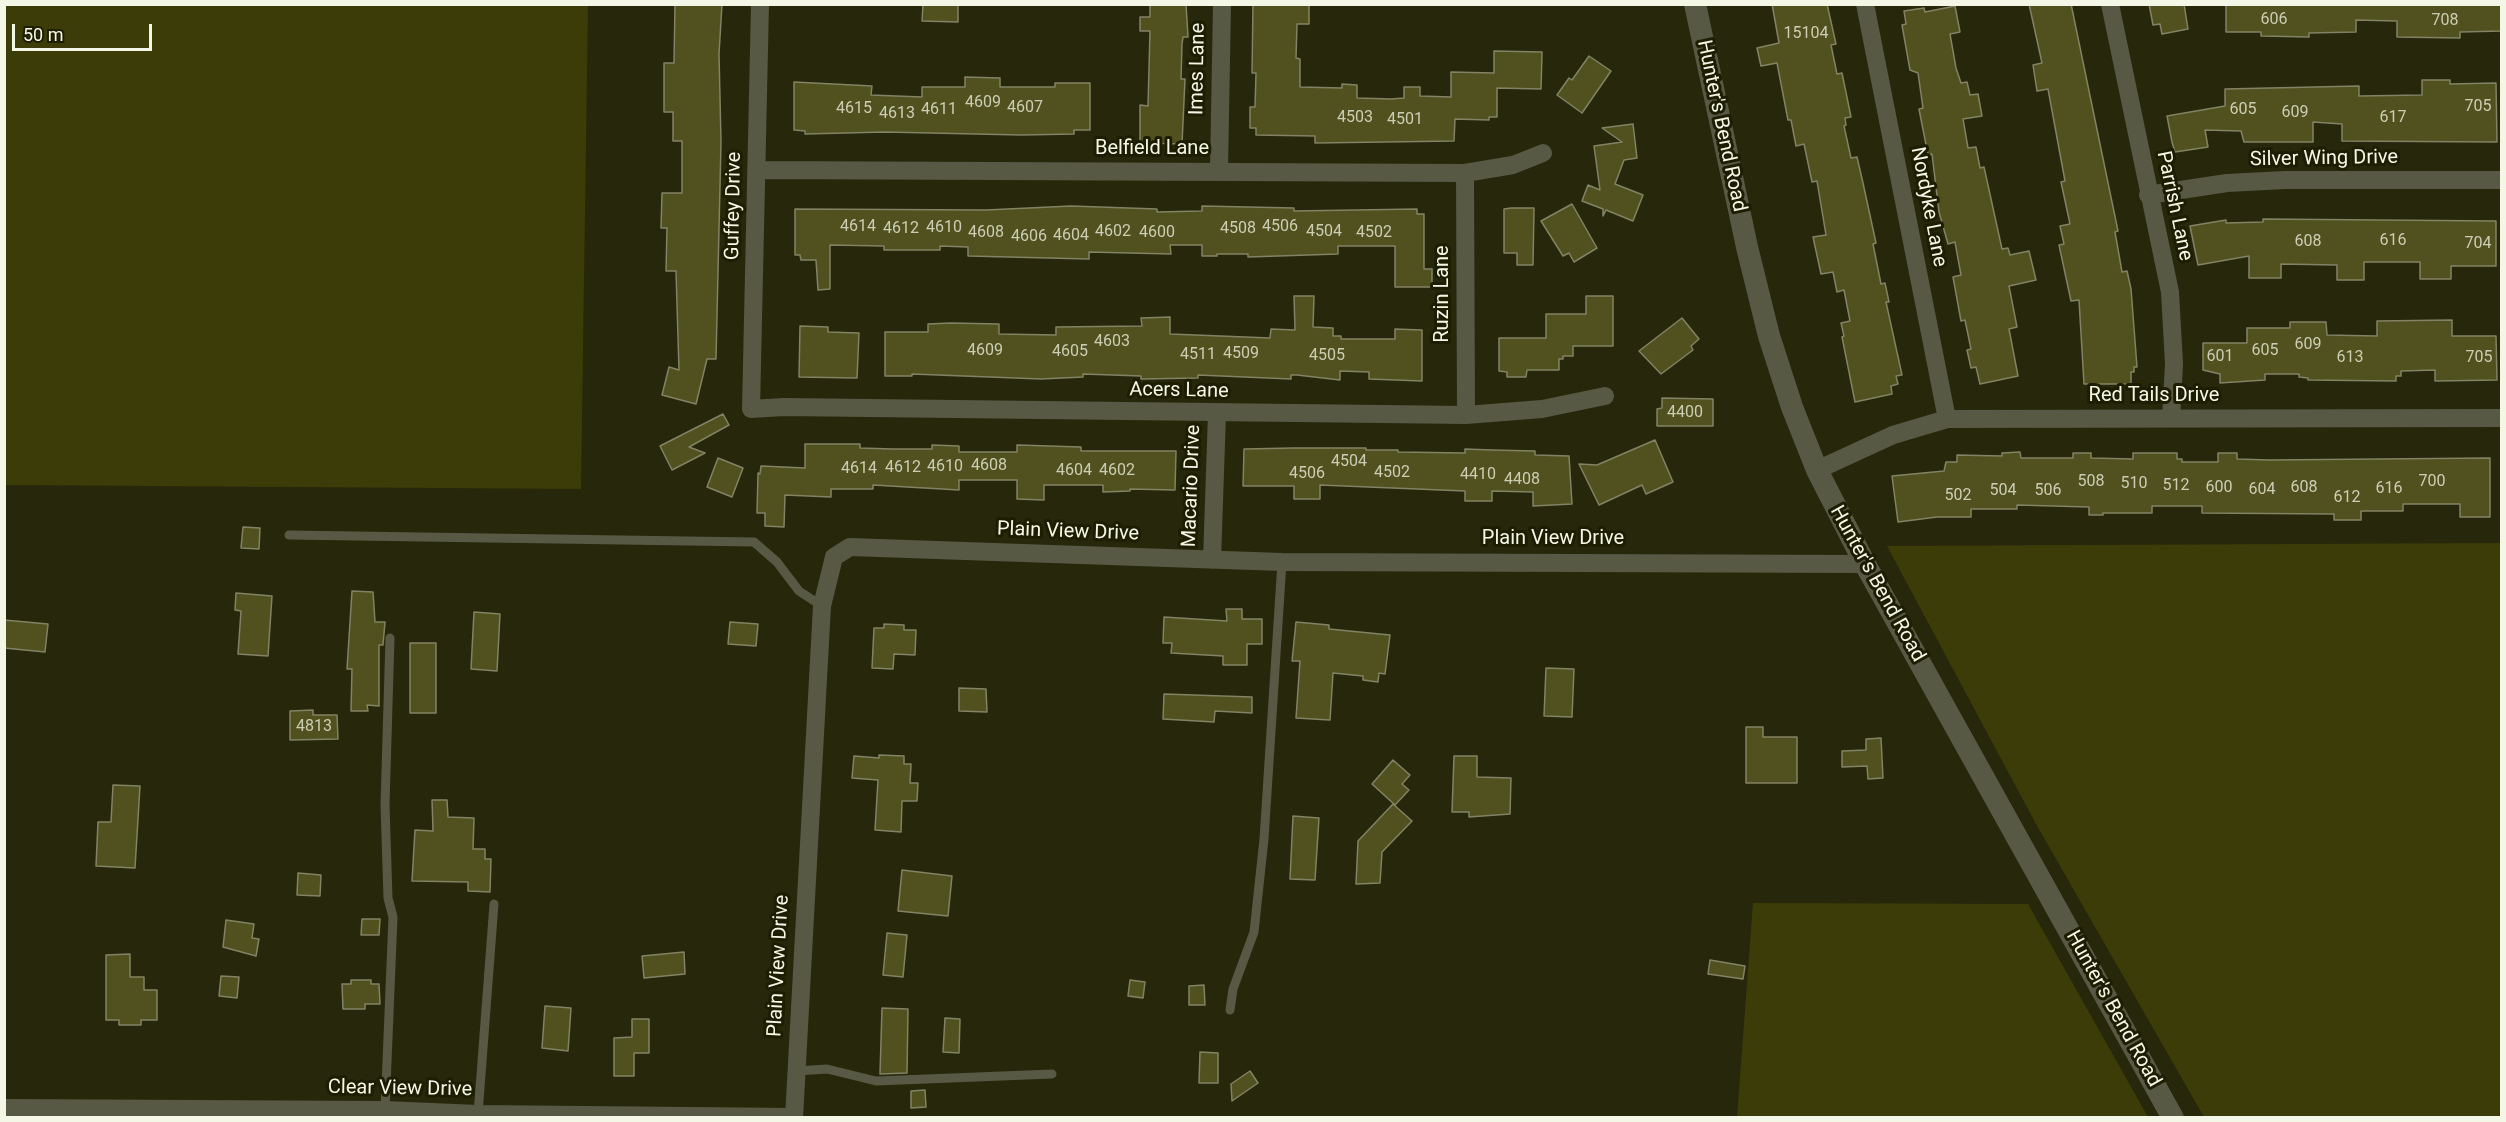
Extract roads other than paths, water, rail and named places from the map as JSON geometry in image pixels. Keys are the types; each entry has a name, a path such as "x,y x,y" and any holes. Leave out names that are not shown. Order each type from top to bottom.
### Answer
{"street":[{"name":"Guffey Drive","path":"751,409 760,4"},
{"name":"Imes Lane","path":"1219,171 1222,4"},
{"name":"Hunter's Bend Road","path":"1695,4 1747,247 1769,336 1792,407 1817,470 1865,564 2173,1118"},
{"name":"Nordyke Lane","path":"1865,4 1947,419"},
{"name":"Parrish Lane","path":"2110,4 2170,292 2174,364 2171,418"},
{"name":"Belfield Lane","path":"758,170 1465,173 1514,165 1543,153"},
{"name":"Ruzin Lane","path":"1465,173 1466,415"},
{"name":"Silver Wing Drive","path":"2148,195 2228,183 2285,180 2502,180"},
{"name":"Acers Lane","path":"751,409 784,407 1217,414 1466,415 1542,409 1605,396"},
{"name":"Macario Drive","path":"1212,560 1217,414"},
{"name":"Red Tails Drive","path":"1817,470 1893,435 1947,419 2502,418"},
{"name":"Plain View Drive","path":"794,1117 822,606 834,557 850,547 1282,562 1865,564"},
{"name":"Clear View Drive","path":"4,1108 385,1110 478,1114 794,1117"}],"lane":[{"path":"288,535 754,542 777,562 798,591 822,606"},
{"path":"1230,1010 1233,989 1251,945 1256,921 1282,562"},
{"path":"385,1110 393,917 388,898 385,805 390,638"},
{"path":"478,1114 494,904"},
{"path":"796,1071 827,1069 876,1082 1052,1074"}]}
